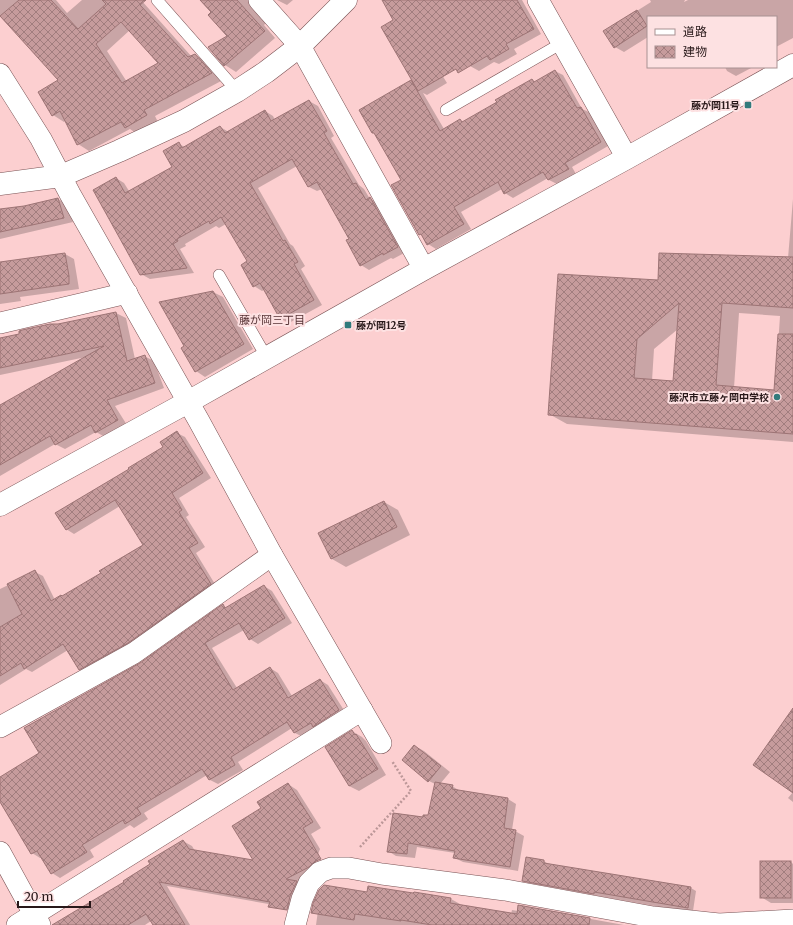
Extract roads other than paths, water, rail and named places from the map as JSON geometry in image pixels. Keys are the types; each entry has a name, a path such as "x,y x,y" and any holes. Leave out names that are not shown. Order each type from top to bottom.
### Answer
{"street":[{"path":"259,0 300,46 424,270"},
{"path":"0,184 61,176 184,121 237,91 266,72 300,46 346,0"},
{"path":"538,0 627,158"},
{"path":"0,505 793,65"},
{"path":"0,74 41,139 272,555 381,743"},
{"path":"0,323 127,293"},
{"path":"0,727 134,653 272,555"},
{"path":"17,925 38,920 362,710"},
{"path":"0,852 38,920"},
{"path":"295,925 302,899 310,883 320,872 331,868 349,868 382,874 505,890 653,917 719,924 793,920"}],"lane":[{"path":"157,0 237,91"},
{"path":"446,110 562,43"},
{"path":"219,274 267,358"}],"place":[{"name":"藤が岡11号","path":"748,105"},
{"name":"藤が岡12号","path":"348,325"},
{"name":"藤沢市立藤ヶ岡中学校","path":"777,397"}],"district":[{"name":"藤が岡三丁目","path":"272,320"}]}
